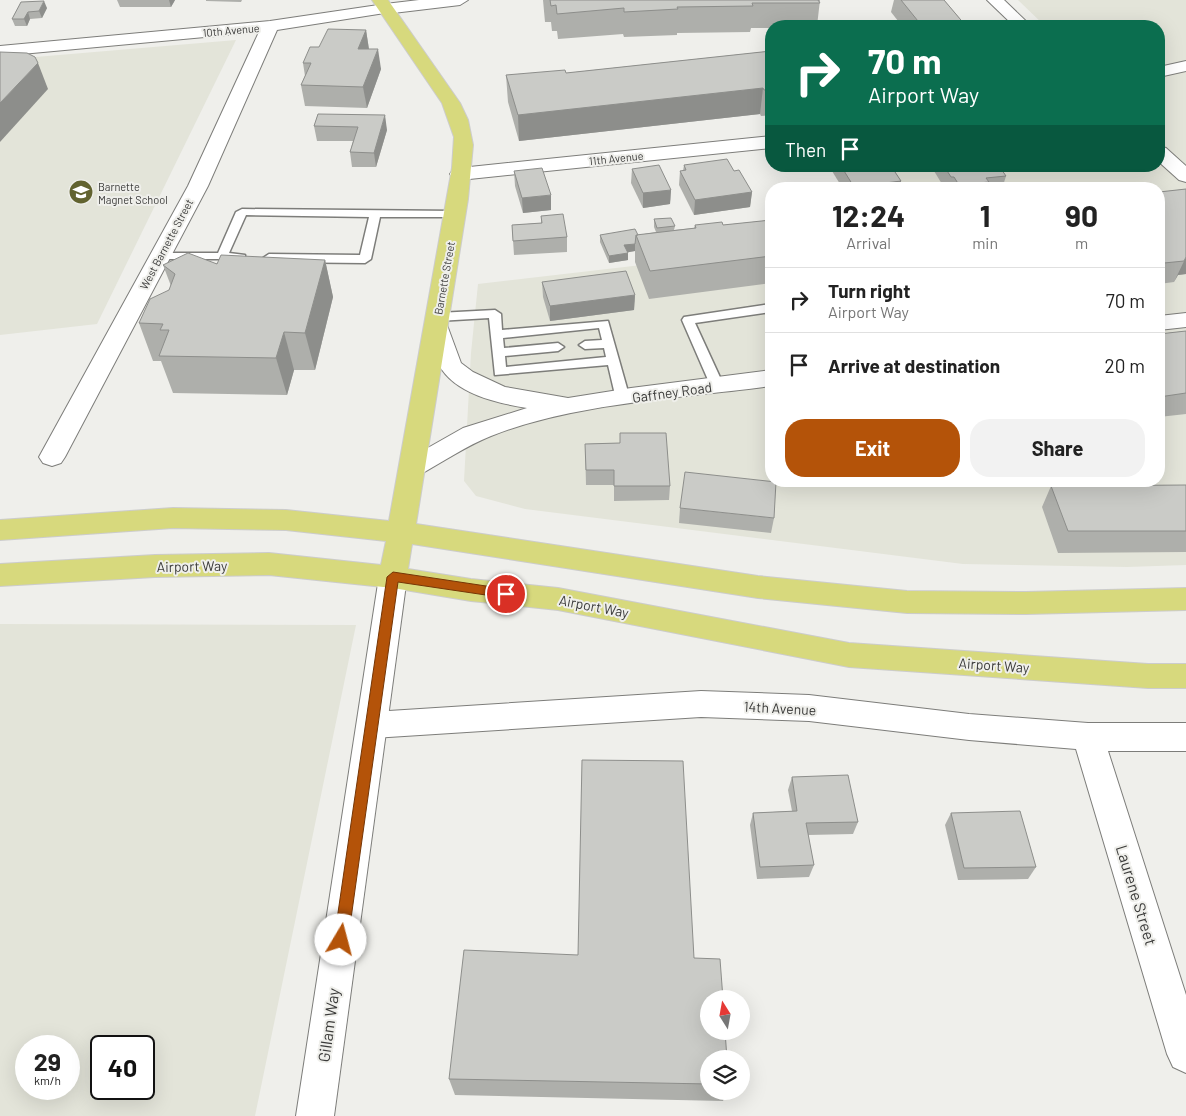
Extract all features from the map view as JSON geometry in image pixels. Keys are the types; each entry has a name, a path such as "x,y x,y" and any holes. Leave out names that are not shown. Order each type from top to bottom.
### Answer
{"main road":[{"name":"Barnette Street","path":"382,4 433,74 456,115 463,137 456,214 393,577"},
{"path":"0,530 173,518 286,520 401,532 758,587 907,602 1026,603 1186,598"},
{"name":"Airport Way","path":"0,575 155,566 269,564 393,577 472,590 558,599 849,655 1148,676 1186,676"}],"street":[{"name":"10th Avenue","path":"0,51 270,26 382,4 460,0"},
{"path":"996,0 1017,20"},
{"name":"West Barnette Street","path":"52,457 198,186 270,26"},
{"path":"1165,71 1186,66"},
{"name":"11th Avenue","path":"460,174 765,143"},
{"path":"1165,157 1186,176"},
{"path":"1165,322 1186,320"},
{"name":"Gaffney Road","path":"437,321 452,368 475,383 490,392 573,406"},
{"name":"Gaffney Road","path":"412,468 491,426 573,406 765,379"},
{"name":"Gillam Way","path":"315,1116 393,577"},
{"name":"14th Avenue","path":"373,725 493,720 587,710 701,704 809,708 969,727 1088,736 1186,737"},
{"name":"Laurene Street","path":"1088,736 1186,1054"}],"lane":[{"path":"222,257 242,212 456,214"},
{"path":"160,256 365,259 375,214"},
{"path":"716,386 688,320 765,309"},
{"path":"437,321 495,314 500,372 613,360"},
{"path":"496,335 604,324 623,399"},
{"path":"585,345 609,343"},
{"path":"498,353 558,347"}],"shaded area":[{"path":"1018,0 1186,0 1186,565 1127,567 963,564 525,509 476,496 464,481 471,353 478,284 765,251 765,487 1165,487 1165,182 891,182 886,172 1165,172 1165,20 1039,20"},
{"name":"Barnette Magnet School","path":"236,40 97,324 0,335 0,60"},
{"path":"0,624 356,625 255,1116 0,1116"}],"building":[{"path":"550,0 818,0 820,3 752,3 753,6 677,7 678,9 624,12 624,8 557,14 556,5 551,6"},
{"path":"901,0 944,0 961,20 917,20"},
{"path":"44,1 39,11 28,12 24,19 12,19 21,2"},
{"path":"328,29 366,30 358,49 378,49 363,87 301,85 311,63 303,63 310,47 319,47"},
{"path":"0,52 27,53 35,57 38,63 0,103"},
{"path":"765,52 765,90 763,88 518,115 506,75 565,70 566,73"},
{"path":"318,114 385,115 374,153 350,152 358,127 314,126"},
{"path":"727,159 734,171 739,170 752,192 695,200 680,171 686,170 684,165"},
{"path":"659,165 671,190 643,193 632,169"},
{"path":"542,168 551,195 522,198 514,171"},
{"path":"845,172 895,172 901,181 893,182 851,182"},
{"path":"948,172 1003,172 1006,176 986,178 989,182 957,182 954,177 951,177"},
{"path":"1186,189 1186,257 1184,261 1165,263 1165,191"},
{"path":"563,214 567,237 513,241 512,225 542,223 541,216"},
{"path":"671,218 675,226 657,228 654,219"},
{"path":"765,221 765,257 650,271 636,235 696,228 695,225 722,222 723,225"},
{"path":"635,229 638,235 636,235 635,244 624,245 628,253 609,256 600,235"},
{"path":"188,253 217,264 221,255 325,260 305,333 284,332 276,358 159,356 169,330 160,330 163,324 139,323 150,299 169,290 175,274 163,265"},
{"path":"626,271 635,295 550,306 542,282"},
{"path":"1186,331 1186,393 1165,396 1165,333"},
{"path":"620,433 666,433 670,486 614,486 614,470 586,470 585,444 620,443"},
{"path":"685,472 765,481 765,487 776,487 774,518 680,508"},
{"path":"1165,485 1186,485 1186,531 1068,531 1051,487 1165,487"},
{"path":"582,760 683,761 694,958 720,959 722,990 700,990 700,1040 726,1040 726,1050 700,1050 700,1084 449,1079 464,950 578,955"},
{"path":"848,775 858,822 806,823 814,865 760,867 753,813 797,811 792,777"},
{"path":"1020,811 1036,867 964,868 951,813"}],"place":[{"name":"Barnette Magnet School","path":"81,192"}],"route":[{"path":"341,940 387,631 393,577 506,594"}]}
